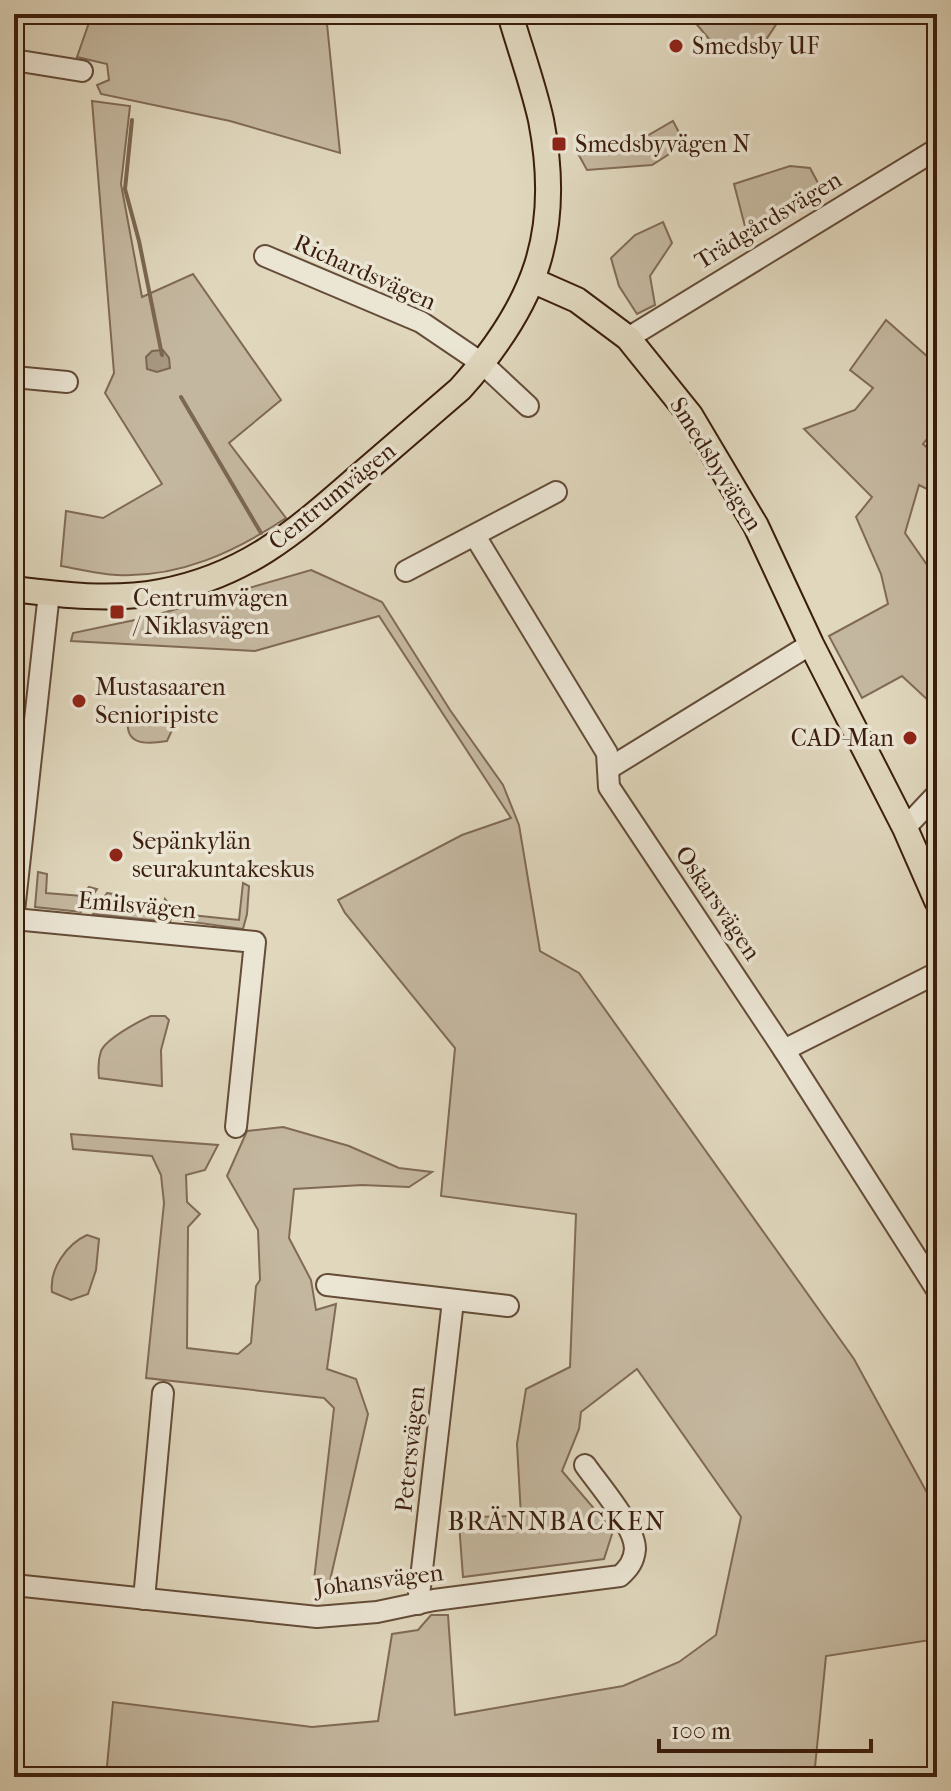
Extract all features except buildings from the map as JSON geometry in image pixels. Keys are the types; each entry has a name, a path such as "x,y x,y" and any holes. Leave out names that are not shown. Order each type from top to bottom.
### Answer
{"main road":[{"path":"510,14 540,118 547,170 549,199 534,281"},
{"name":"Smedsbyvägen","path":"534,281 577,300 628,338 690,415 756,526 811,644 905,828 937,901"},
{"name":"Centrumvägen","path":"14,589 116,596 158,592 197,583 235,568 294,533 460,389 483,364 511,324 534,281"}],"street":[{"path":"14,60 82,71"},
{"name":"Trädgårdsvägen","path":"628,338 937,149"},
{"name":"Richardsvägen","path":"265,256 421,322 483,364 528,406"},
{"path":"14,377 67,382"},
{"path":"406,571 556,492"},
{"name":"Oskarsvägen","path":"475,536 607,753 609,787 784,1050 937,1290"},
{"path":"14,911 49,593"},
{"path":"608,769 811,644"},
{"path":"905,828 937,794"},
{"name":"Emilsvägen","path":"14,919 255,942 236,1127"},
{"path":"784,1050 937,973"},
{"path":"327,1285 508,1306"},
{"name":"Petersvägen","path":"418,1604 453,1301"},
{"path":"144,1599 163,1393"},
{"name":"Johansvägen","path":"14,1585 317,1617 377,1612 620,1576 631,1565 635,1546 628,1527 585,1465"}],"shaded area":[{"path":"92,14 326,14 340,153 230,121 101,94 97,85 109,80 107,64 77,57"},
{"path":"688,14 783,14 756,55 720,52"},
{"path":"92,101 130,106 121,184 142,297 193,274 281,400 229,443 286,518 247,542 206,560 140,575 96,573 61,566 66,511 103,518 162,484 105,393 114,373"},
{"path":"673,121 685,144 652,165 587,170 575,148 621,151"},
{"path":"790,166 810,168 824,194 749,242 734,184"},
{"path":"663,222 672,243 650,276 655,305 637,314 619,286 611,258 635,235"},
{"path":"886,320 937,365 937,426 923,444 937,456 937,494 919,485 905,533 932,572 937,573 937,636 928,645 937,655 937,715 930,702 902,676 862,698 829,636 888,604 881,574 856,517 872,497 804,429 855,410 873,388 850,370"},
{"path":"163,350 169,358 170,368 157,372 147,369 146,357 152,351"},
{"path":"311,570 382,602 450,710 503,785 519,825 540,951 579,973 854,1359 937,1511 937,1639 826,1656 812,1773 734,1771 639,1777 106,1777 113,1702 312,1727 378,1721 392,1634 418,1630 431,1615 448,1615 455,1715 623,1686 679,1662 716,1635 741,1517 637,1369 581,1412 579,1429 562,1471 613,1531 604,1559 463,1577 459,1523 468,1517 521,1516 517,1444 526,1389 570,1367 576,1214 441,1196 455,1048 345,913 338,900 462,835 511,818 379,616 255,651 71,641 73,633 149,617"},
{"path":"156,712 171,718 173,728 167,741 137,741 129,732 129,714"},
{"path":"38,872 47,874 46,893 82,896 89,887 97,889 81,912 35,907"},
{"path":"243,883 249,886 243,929 185,921 187,904 191,905 191,915 239,920"},
{"path":"107,893 127,896 127,907 162,910 165,899 173,910 170,922 93,914"},
{"path":"151,1016 165,1016 169,1020 161,1050 162,1086 99,1078 99,1058 104,1046 123,1031"},
{"path":"283,1127 349,1146 399,1168 432,1172 409,1187 362,1185 294,1189 289,1238 311,1280 316,1310 336,1304 327,1369 356,1379 368,1414 329,1585 314,1580 334,1408 324,1398 146,1378 164,1203 161,1175 152,1156 73,1149 71,1134 218,1145 205,1170 186,1175 187,1202 200,1214 188,1227 187,1348 238,1354 251,1343 256,1286 260,1280 258,1230 227,1176 247,1131"},
{"path":"87,1235 99,1239 96,1270 88,1294 71,1300 52,1292 53,1275 66,1251"}],"waterway":[{"path":"132,120 125,189 162,355"},
{"path":"181,397 261,533"}],"place":[{"name":"Smedsby UF","path":"676,46"},
{"name":"Smedsbyvägen N","path":"559,144"},
{"name":"Centrumvägen / Niklasvägen","path":"117,612"},
{"name":"Mustasaaren Senioripiste","path":"79,701"},
{"name":"CAD-Man","path":"910,738"},
{"name":"Sepänkylän seurakuntakeskus","path":"116,855"}],"district":[{"name":"BRÄNNBACKEN","path":"557,1521"}]}
